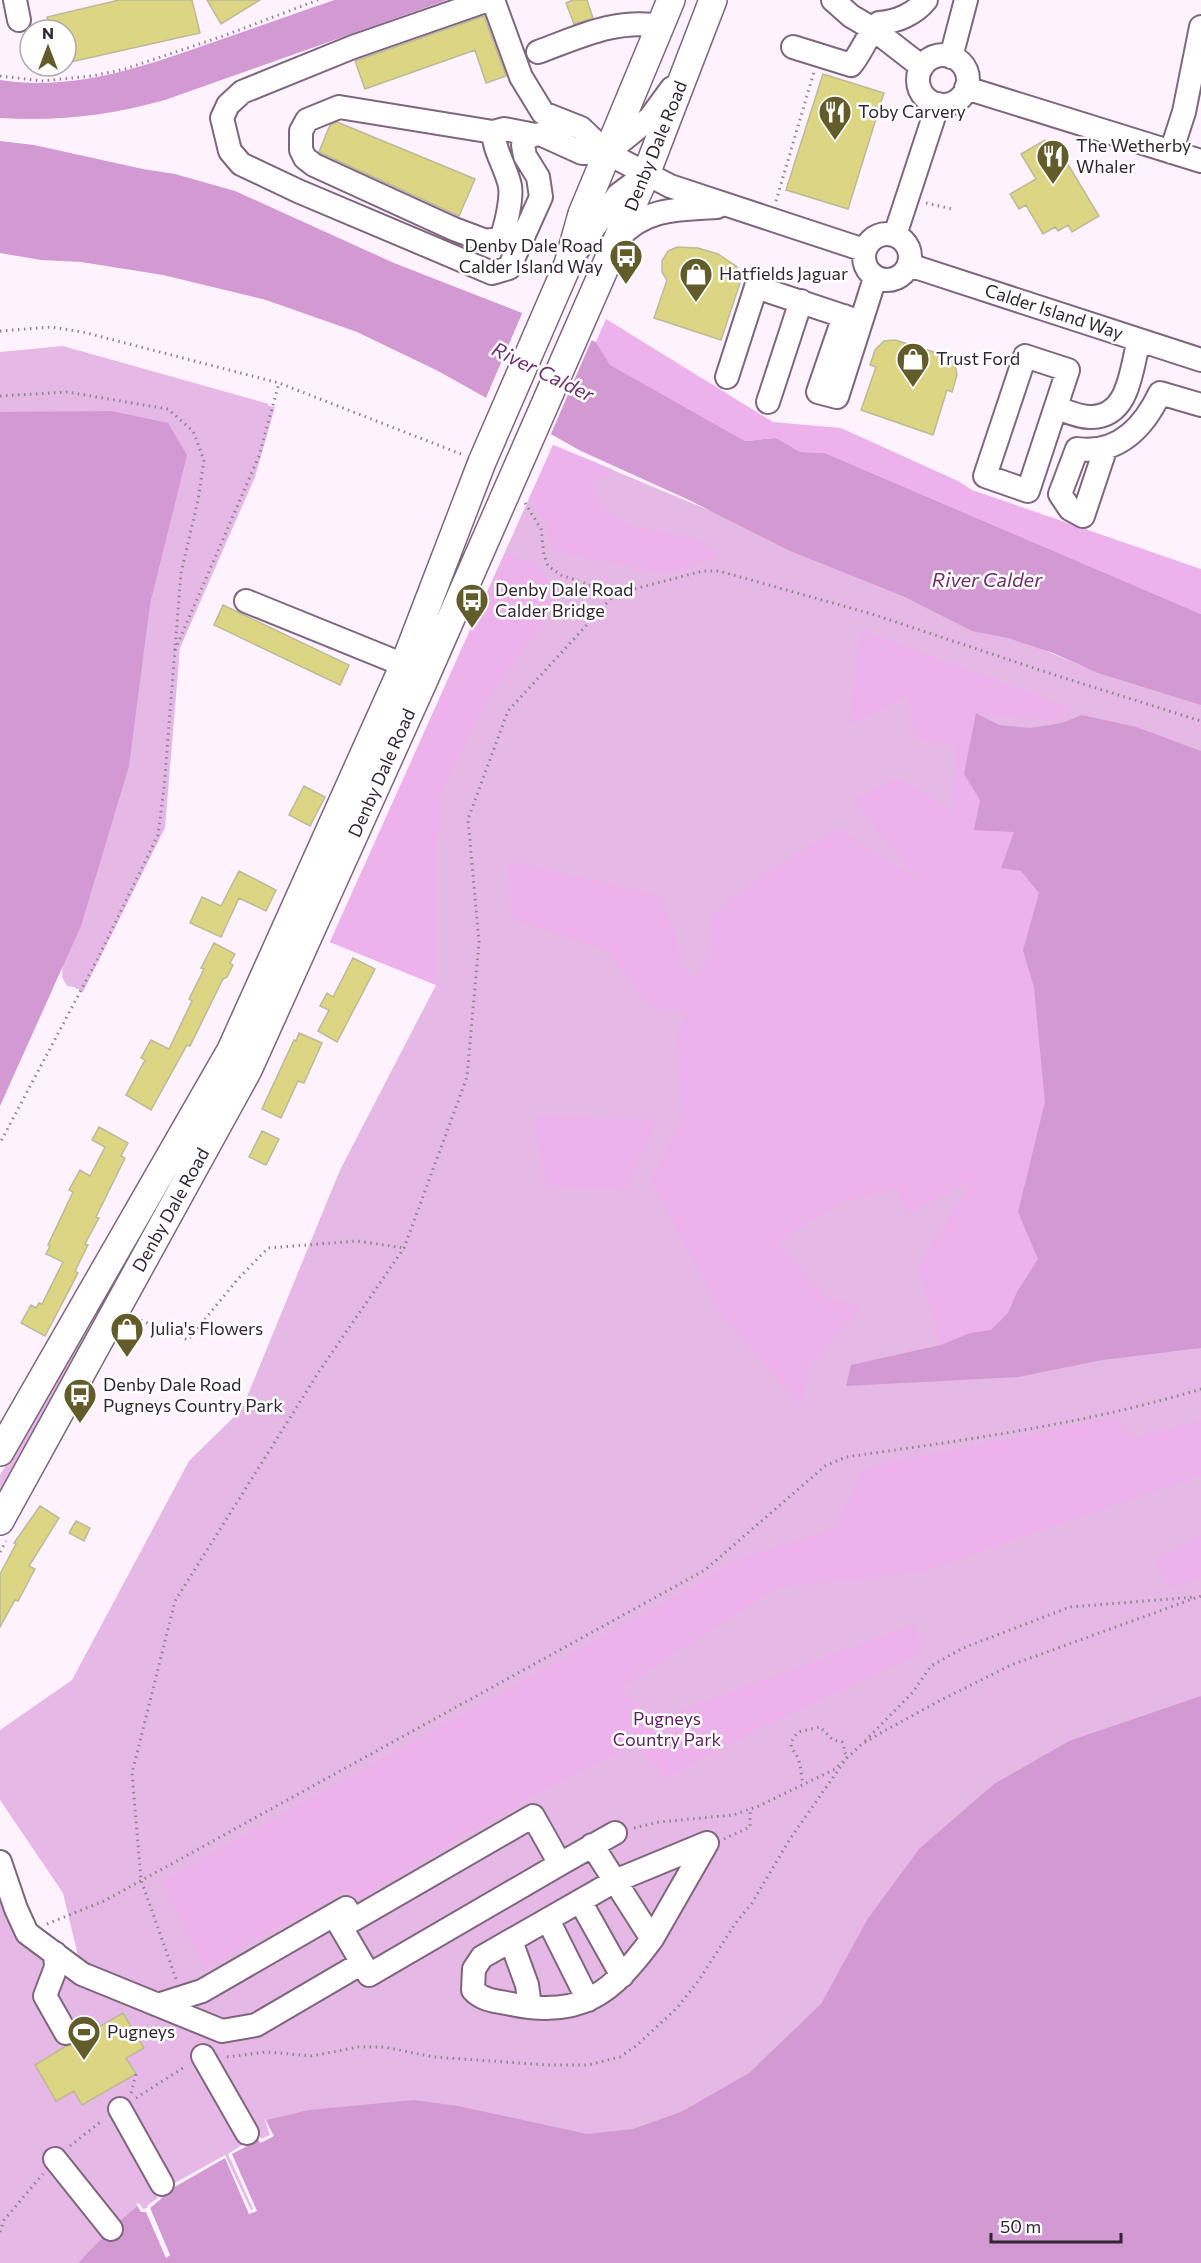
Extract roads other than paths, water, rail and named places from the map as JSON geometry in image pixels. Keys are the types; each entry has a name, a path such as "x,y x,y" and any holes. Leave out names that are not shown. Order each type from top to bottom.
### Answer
{"main road":[{"name":"Denby Dale Road","path":"0,1452 231,1050 404,664 482,462 568,264 582,214 672,0"},
{"name":"Denby Dale Road","path":"0,1521 248,1070 424,680 646,174 713,0"}],"street":[{"path":"488,0 353,47 242,93 228,105 222,118 230,151 241,164 279,182 492,273 509,268 541,197 538,177 525,156 523,145 529,136 540,134 582,153 607,153 650,118 690,59"},
{"path":"493,0 521,77 543,112 581,128 607,153 670,186 864,250"},
{"path":"833,0 851,16 873,29 922,67"},
{"path":"794,47 851,65 879,23 892,22 919,8 926,0"},
{"path":"951,57 966,0"},
{"path":"538,52 612,25 644,23 661,26"},
{"path":"1171,152 1191,114 1201,27"},
{"path":"934,57 951,57 962,64 965,69 966,88 958,99 945,105 930,102 920,90 919,74 922,67 934,57"},
{"path":"966,88 1201,161"},
{"path":"895,235 938,104"},
{"path":"493,132 494,142 510,188 505,228 501,238 486,241 454,229 314,165 305,158 301,150 301,131 307,120 339,107 493,132 504,129 535,135"},
{"path":"568,264 618,195 646,174"},
{"path":"616,242 637,222 655,213 676,209 730,207"},
{"path":"887,233 895,235 906,244 909,250 909,265 905,272 891,280 875,278 865,266 864,250 873,238 887,233"},
{"name":"Calder Island Way","path":"909,265 1200,360"},
{"path":"727,377 756,287 852,319 875,278"},
{"path":"768,402 801,301"},
{"path":"1056,408 1091,417 1111,413 1123,402 1139,339"},
{"path":"1025,356 1068,370 1056,408 1028,490 985,476 1025,356"},
{"path":"1106,447 1116,444 1140,428 1160,393 1201,405"},
{"path":"246,601 404,664"},
{"path":"158,2005 202,1991 346,1908 353,1920 532,1816 560,1864"},
{"path":"334,1915 369,1975 615,1833"},
{"path":"707,1843 652,1939 622,1976 606,1991 568,2007 530,2006 479,1997 473,1990 474,1969 482,1957 615,1881 707,1843"},
{"path":"592,1845 652,1939"},
{"path":"0,1862 27,1933 82,1974 222,2031 256,2025 362,1963"},
{"path":"580,1901 622,1976"},
{"path":"548,1920 588,2000"},
{"path":"511,1941 527,1985 530,2006"},
{"path":"55,1953 56,1967 45,1996 66,2033"},
{"path":"203,2056 247,2133"},
{"path":"125,2101 162,2184"},
{"path":"55,2159 111,2229"}],"water":[{"path":"334,0 447,0 165,100 124,110 84,116 42,119 0,118 0,80 53,83 104,76 154,62"},
{"name":"River Calder","path":"0,141 34,145 175,174 235,191 394,263 596,342 610,365 745,441 776,438 801,452 825,453 1201,614 1201,705 1098,673 1053,653 1008,638 972,631 905,597 788,550 689,500 581,451 438,371 357,332 266,300 163,275 81,262 41,260 0,253"},
{"path":"111,411 168,423 187,455 150,604 129,766 81,926 0,1106 0,412"},
{"path":"976,713 999,725 1030,728 1062,723 1082,715 1136,727 1201,751 1201,1348 1102,1360 1018,1377 846,1386 851,1365 941,1345 970,1333 991,1330 1008,1313 1017,1292 1038,1259 1018,1212 1045,1102 1034,988 1023,950 1039,893 1021,871 1001,868 1014,832 974,830 980,800 964,774"},
{"path":"1201,1696 1201,2263 78,2263 118,2222 138,2206 141,2212 146,2211 166,2257 170,2256 150,2207 162,2198 156,2187 169,2179 175,2187 225,2158 249,2214 256,2210 231,2154 246,2146 241,2136 253,2130 260,2143 273,2137 267,2120 309,2110 414,2100 458,2106 587,2134 633,2129 681,2112 749,2073 821,2004 867,1920 919,1849 994,1784 1069,1741"}],"place":[{"name":"Toby Carvery","path":"835,141"},
{"name":"The Wetherby Whaler","path":"1053,185"},
{"name":"Denby Dale Road Calder Island Way","path":"626,285"},
{"name":"Hatfields Jaguar","path":"696,303"},
{"name":"Trust Ford","path":"913,388"},
{"name":"Denby Dale Road Calder Bridge","path":"472,629"},
{"name":"Julia's Flowers","path":"127,1358"},
{"name":"Denby Dale Road Pugneys Country Park","path":"80,1424"},
{"name":"Pugneys","path":"84,2061"}],"park label":[{"name":"Pugneys Country Park","path":"667,1729"}]}
